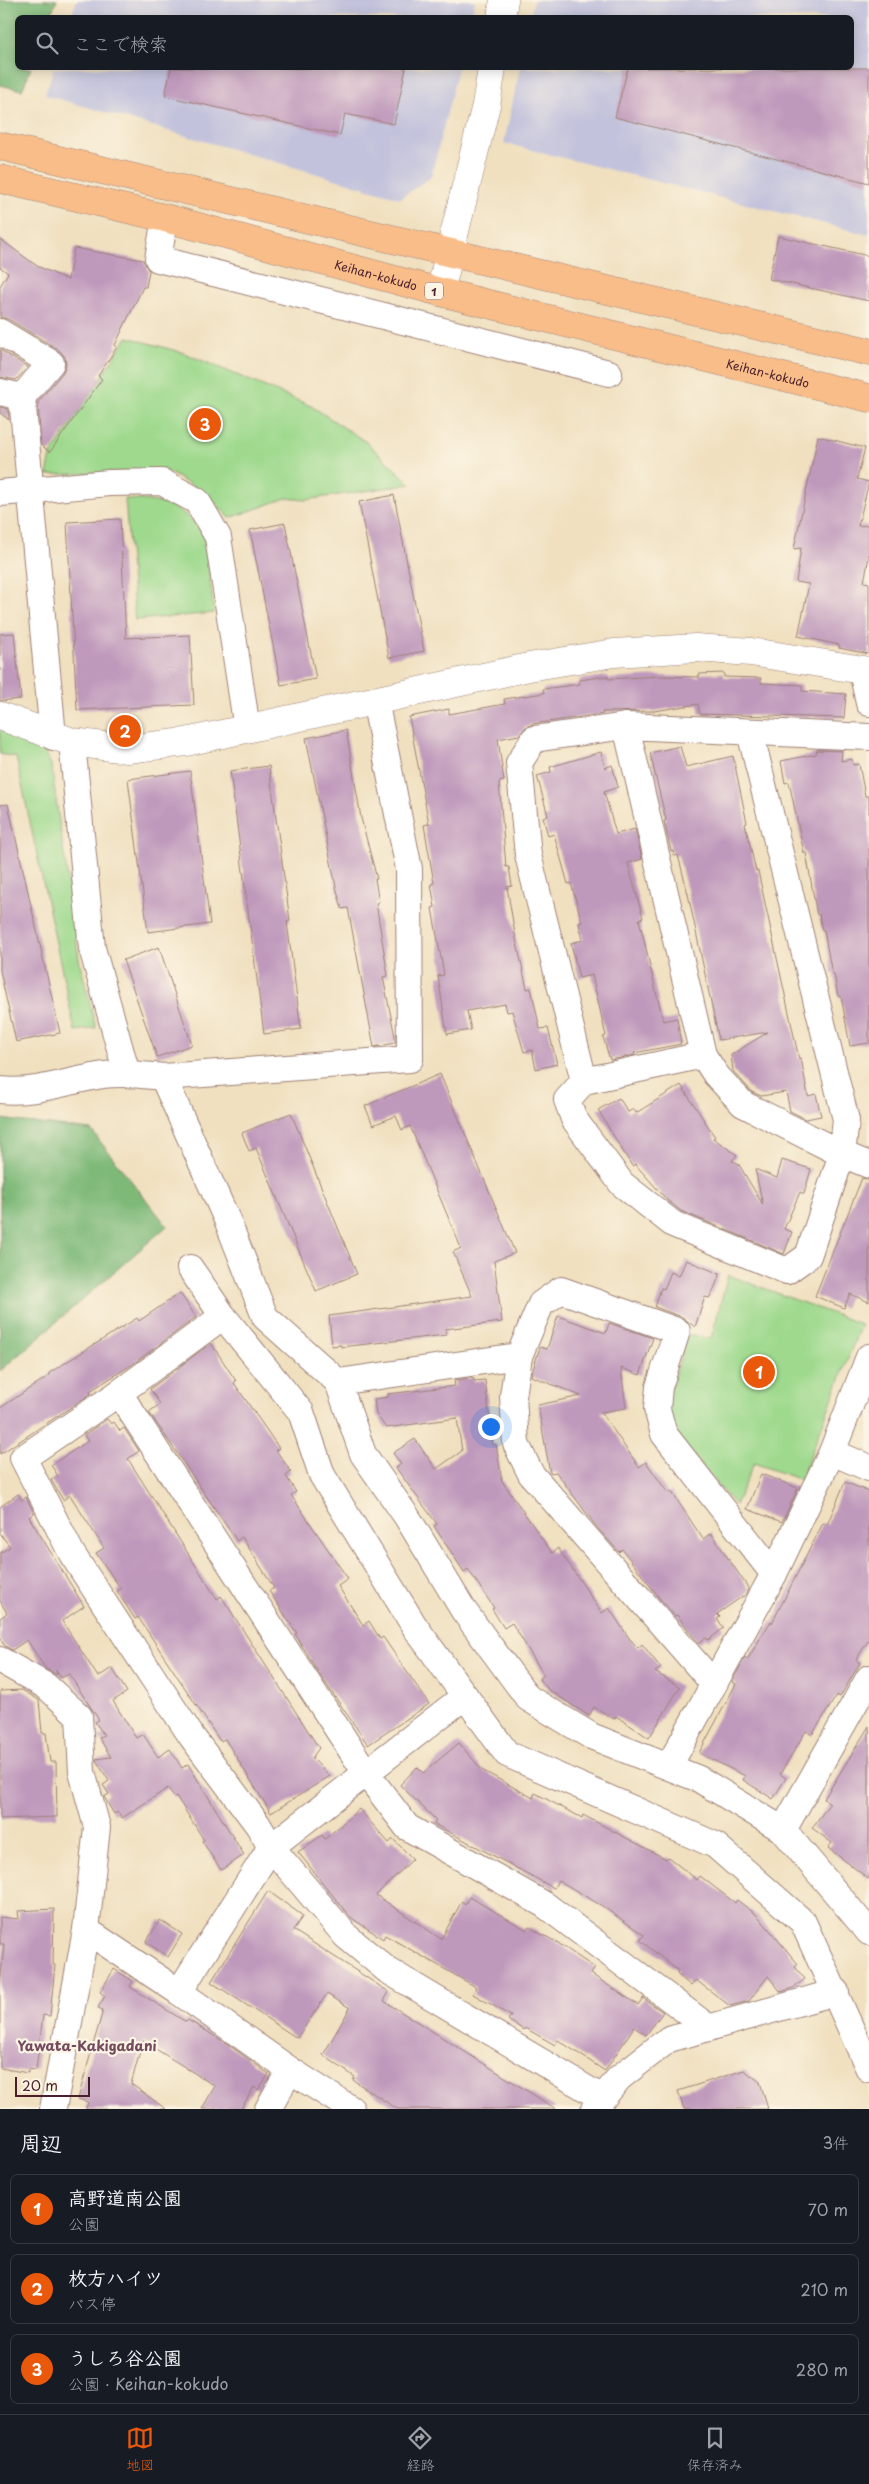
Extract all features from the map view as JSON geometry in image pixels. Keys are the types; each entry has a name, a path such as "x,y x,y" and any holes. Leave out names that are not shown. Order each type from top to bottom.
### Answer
{"highway":[{"path":"0,146 869,352"},
{"name":"Keihan-kokudo","path":"0,179 165,218 440,292 869,398"}],"street":[{"path":"502,15 504,0"},
{"path":"440,292 448,253 486,105 492,70"},
{"path":"165,218 158,259 609,373"},
{"path":"0,332 51,363 11,394 30,490 62,740 92,948 128,1074"},
{"path":"0,493 109,483 162,482 197,501 218,537 247,729"},
{"path":"0,716 62,740 128,749 186,742 529,667 614,653 696,648 751,652 865,671 869,703"},
{"path":"0,1090 45,1088 104,1075 128,1074 163,1077 410,1059 410,868 375,700"},
{"path":"626,726 703,1055 716,1075 743,1104 842,1154 869,1165"},
{"path":"584,1080 528,855 518,763 534,740 626,726 869,737"},
{"path":"703,1055 584,1080 567,1100 571,1112 622,1184 672,1224 787,1271 808,1256 842,1154 846,1120 750,732"},
{"path":"163,1077 228,1222 265,1317 338,1382 363,1454 407,1517 464,1611 528,1698 591,1736 699,1779 783,1830 869,1932"},
{"path":"190,1268 223,1316 301,1412 322,1475 415,1627 508,1754 715,1845 803,1922 869,2068"},
{"path":"713,1682 531,1474 516,1444 512,1396 520,1356 541,1304 561,1290 677,1330 659,1387 657,1409 664,1434 774,1574"},
{"path":"223,1316 119,1393 23,1458 72,1554 192,1737 258,1825 271,1847 346,1936 388,1970 598,2104 619,2078 670,2040 836,1992"},
{"path":"338,1382 520,1356"},
{"path":"669,1766 713,1682 774,1574 832,1452 869,1357"},
{"path":"119,1393 366,1773 407,1827 545,1905 709,2028"},
{"path":"832,1452 869,1468"},
{"path":"0,1660 46,1686 79,1716 82,1772 97,1827 86,1930 53,2109"},
{"path":"783,1830 869,1678"},
{"path":"180,1992 271,1847 465,1696"},
{"path":"86,1930 180,1992 290,2070 351,2109"},
{"path":"268,2109 290,2070"}],"shaded area":[{"path":"77,0 475,0 472,15 72,15"},
{"path":"534,0 869,0 869,235 504,143 520,70 854,70 854,15 530,15"},
{"path":"53,70 458,70 431,177 400,198 45,95"}],"green space":[{"path":"0,0 57,0 51,15 15,15 15,70 30,70 22,90 0,85"},
{"path":"127,337 184,353 311,406 366,442 411,484 305,500 286,498 230,518 206,493 164,470 47,475 51,455"},
{"path":"125,499 147,501 168,506 195,523 204,538 214,613 135,620"},
{"path":"0,729 24,737 37,745 47,756 51,765 79,959 96,1028 75,1031 16,757 0,754"},
{"path":"0,1119 91,1130 167,1226 0,1371"},
{"path":"728,1275 861,1324 801,1480 754,1463 735,1505 674,1433 666,1405 688,1334 711,1339"}],"building":[{"path":"854,68 869,68 869,183 615,117 627,70 854,70"},
{"path":"171,70 406,70 394,124 345,114 340,135 165,96"},
{"path":"778,236 869,256 869,301 769,279"},
{"path":"0,239 37,266 68,280 74,248 143,260 149,271 146,287 143,287 115,345 117,347 98,376 102,379 50,452 41,445 38,402 63,372 66,364 65,357 59,350 8,319 0,317 0,286 8,273 0,267"},
{"path":"0,350 28,367 16,380 0,377"},
{"path":"0,407 8,409 9,420 0,413"},
{"path":"818,436 865,448 857,479 869,482 858,526 869,525 869,557 864,582 869,583 869,654 839,648 839,645 798,636 809,584 796,582 801,548 794,549"},
{"path":"394,495 424,651 389,658 359,502"},
{"path":"120,519 126,638 190,635 194,705 77,710 67,522"},
{"path":"285,523 316,679 281,685 250,530"},
{"path":"14,633 21,699 0,701 0,634"},
{"path":"724,673 724,677 761,678 761,683 802,685 802,691 846,694 844,718 700,714 698,704 654,711 602,712 603,714 532,724 526,727 519,735 498,739 504,781 499,782 506,867 509,867 512,886 507,887 515,934 527,989 531,988 540,1029 548,1028 557,1064 536,1069 532,1050 524,1052 512,1011 507,1012 505,1004 467,1011 471,1030 447,1034 438,976 444,975 432,908 435,907 431,884 434,883 424,825 429,824 409,717 449,709 449,714 505,704 504,699 544,693 543,689 580,684 579,680 608,676 608,679 659,676 699,677 699,674"},
{"path":"346,730 361,818 377,879 375,879 379,902 376,903 388,976 383,977 395,1037 395,1043 374,1047 348,908 342,909 336,887 306,738"},
{"path":"680,746 686,767 733,756 747,823 745,824 756,871 758,871 808,1096 816,1094 821,1116 806,1119 790,1111 786,1092 761,1096 752,1092 733,1071 731,1055 768,1032 719,1040 688,894 678,855 674,856 673,851 671,851 664,821 666,820 650,753"},
{"path":"817,750 842,751 841,761 852,759 853,765 859,764 865,796 869,796 869,1043 850,1046 841,996 838,996 834,974 832,974 824,930 822,930 819,914 817,915 806,853 804,853 789,782 785,783 781,761 816,754"},
{"path":"601,752 605,768 612,765 618,787 604,792 616,834 635,829 642,859 628,863 643,918 639,919 663,1021 677,1018 681,1044 634,1053 635,1055 610,1060 603,1037 606,1036 592,975 579,978 571,943 583,940 579,923 582,922 571,883 568,884 554,834 548,836 543,817 548,816 537,776 551,772 550,767"},
{"path":"269,766 290,921 287,922 301,1029 264,1034 230,771"},
{"path":"190,771 210,924 148,932 128,779"},
{"path":"8,804 60,1033 16,1042 0,971 0,805"},
{"path":"159,947 192,1045 157,1057 123,960"},
{"path":"440,1074 515,1253 494,1261 502,1322 445,1329 446,1335 341,1347 341,1345 332,1346 329,1316 472,1296 453,1252 461,1248 410,1126 402,1130 396,1116 373,1125 365,1106"},
{"path":"681,1085 715,1137 713,1138 737,1155 732,1161 738,1163 763,1205 755,1169 777,1178 782,1160 811,1169 804,1194 800,1192 784,1229 792,1232 784,1254 681,1211 667,1200 635,1164 632,1166 598,1110 619,1098 628,1112 634,1109 636,1113"},
{"path":"291,1113 357,1274 316,1291 256,1148 249,1151 242,1133"},
{"path":"862,1178 869,1180 869,1302 850,1294 844,1308 815,1296"},
{"path":"686,1260 720,1274 712,1294 709,1298 705,1297 695,1327 682,1317 655,1307 661,1288 664,1289 671,1272 679,1276"},
{"path":"180,1293 196,1317 133,1364 90,1391 91,1394 0,1454 0,1408 50,1375 49,1373 137,1318 139,1321"},
{"path":"558,1316 606,1333 609,1323 653,1338 640,1375 621,1368 626,1408 601,1412 639,1467 646,1462 668,1493 671,1491 703,1539 711,1533 749,1589 746,1594 717,1614 720,1617 717,1619 724,1628 708,1640 706,1638 698,1643 677,1615 675,1616 661,1600 622,1549 619,1552 596,1526 556,1472 550,1473 538,1405 581,1396 531,1376 540,1347 547,1349"},
{"path":"211,1343 236,1381 234,1383 279,1448 276,1450 291,1472 286,1476 296,1492 291,1495 348,1579 338,1586 363,1625 369,1621 380,1639 383,1637 429,1704 368,1745 318,1672 295,1634 297,1633 269,1591 274,1588 242,1537 237,1541 149,1412 160,1404 150,1389"},
{"path":"473,1378 474,1381 485,1380 493,1445 496,1444 502,1481 552,1553 558,1548 602,1613 609,1608 629,1638 638,1648 642,1644 661,1668 655,1672 680,1687 649,1738 616,1716 614,1719 594,1707 589,1716 549,1690 539,1679 544,1675 512,1623 504,1628 492,1609 494,1608 468,1569 464,1572 434,1526 437,1524 396,1468 401,1464 393,1453 415,1439 436,1469 462,1451 457,1418 386,1428 376,1414 374,1399 388,1397 388,1394 455,1386 454,1380"},
{"path":"107,1419 111,1424 114,1422 120,1431 124,1428 139,1451 128,1459 217,1599 221,1596 319,1748 312,1758 330,1776 271,1813 225,1739 220,1741 138,1617 135,1619 117,1591 121,1589 96,1553 104,1548 70,1495 63,1500 51,1480 58,1476 51,1465 88,1441 84,1435"},
{"path":"761,1474 798,1488 782,1522 747,1509"},
{"path":"845,1482 869,1492 869,1639 856,1660 860,1663 840,1697 837,1695 812,1735 806,1731 780,1774 786,1778 773,1799 743,1780 745,1776 699,1753 736,1684 732,1682 745,1657 747,1660 771,1621 772,1623 823,1523 827,1525"},
{"path":"18,1494 22,1500 26,1497 34,1513 29,1517 84,1606 62,1621 98,1677 112,1668 127,1692 113,1701 136,1738 143,1734 158,1757 170,1749 182,1768 188,1764 244,1855 221,1870 176,1796 174,1797 168,1788 122,1818 118,1812 114,1814 104,1797 109,1794 103,1785 109,1781 96,1760 111,1757 99,1738 104,1735 95,1722 99,1720 69,1674 61,1678 56,1670 57,1675 45,1668 27,1640 12,1650 5,1646 0,1639 0,1618 7,1613 0,1601 0,1553 10,1547 0,1533 0,1507"},
{"path":"22,1690 39,1700 42,1733 46,1733 50,1762 56,1762 57,1817 0,1819 0,1691"},
{"path":"869,1726 869,1879 828,1848 832,1843 812,1828 830,1803 824,1799"},
{"path":"459,1743 482,1770 533,1798 535,1793 582,1818 583,1815 666,1859 668,1857 697,1880 700,1876 735,1903 737,1900 758,1916 798,1964 795,1967 805,1979 793,1988 781,1992 768,1976 749,2001 730,2006 696,1980 691,1986 677,1974 678,1971 640,1940 644,1935 602,1906 558,1880 554,1888 434,1824 436,1820 400,1785 417,1767 423,1773"},
{"path":"359,1809 389,1843 393,1839 413,1859 376,1895 441,1939 462,1901 465,1904 469,1897 527,1930 529,1927 558,1943 595,1968 591,1974 638,2005 643,1998 663,2012 646,2035 634,2027 605,2071 558,2040 555,2045 525,2028 524,2030 508,2020 511,2016 473,1994 476,1987 385,1935 383,1939 350,1917 298,1852 322,1835 325,1839"},
{"path":"268,1891 303,1916 293,1930 389,1992 384,2001 556,2109 397,2109 353,2080 355,2077 323,2055 350,2008 327,1994 297,2038 211,1982"},
{"path":"54,1909 53,1964 55,1965 50,2016 43,2015 36,2070 28,2069 28,2073 0,2068 0,1987 4,1944 0,1944 0,1917 19,1919 18,1911"},
{"path":"160,1920 182,1934 168,1957 146,1942"},
{"path":"114,1969 133,1981 130,1987 186,2022 188,2020 226,2043 269,2074 258,2090 254,2087 241,2109 202,2109 215,2086 143,2041 131,2084 166,2109 86,2109 88,2102 78,2099 103,2010 98,2008 105,1996 100,1992"},
{"path":"744,2070 760,2082 768,2109 684,2109 678,2091"}],"place":[{"name":"うしろ谷公園","path":"205,424"},
{"name":"枚方ハイツ","path":"125,731"},
{"name":"高野道南公園","path":"759,1372"}],"district":[{"name":"Yawata-Kakigadani","path":"87,2045"}]}
